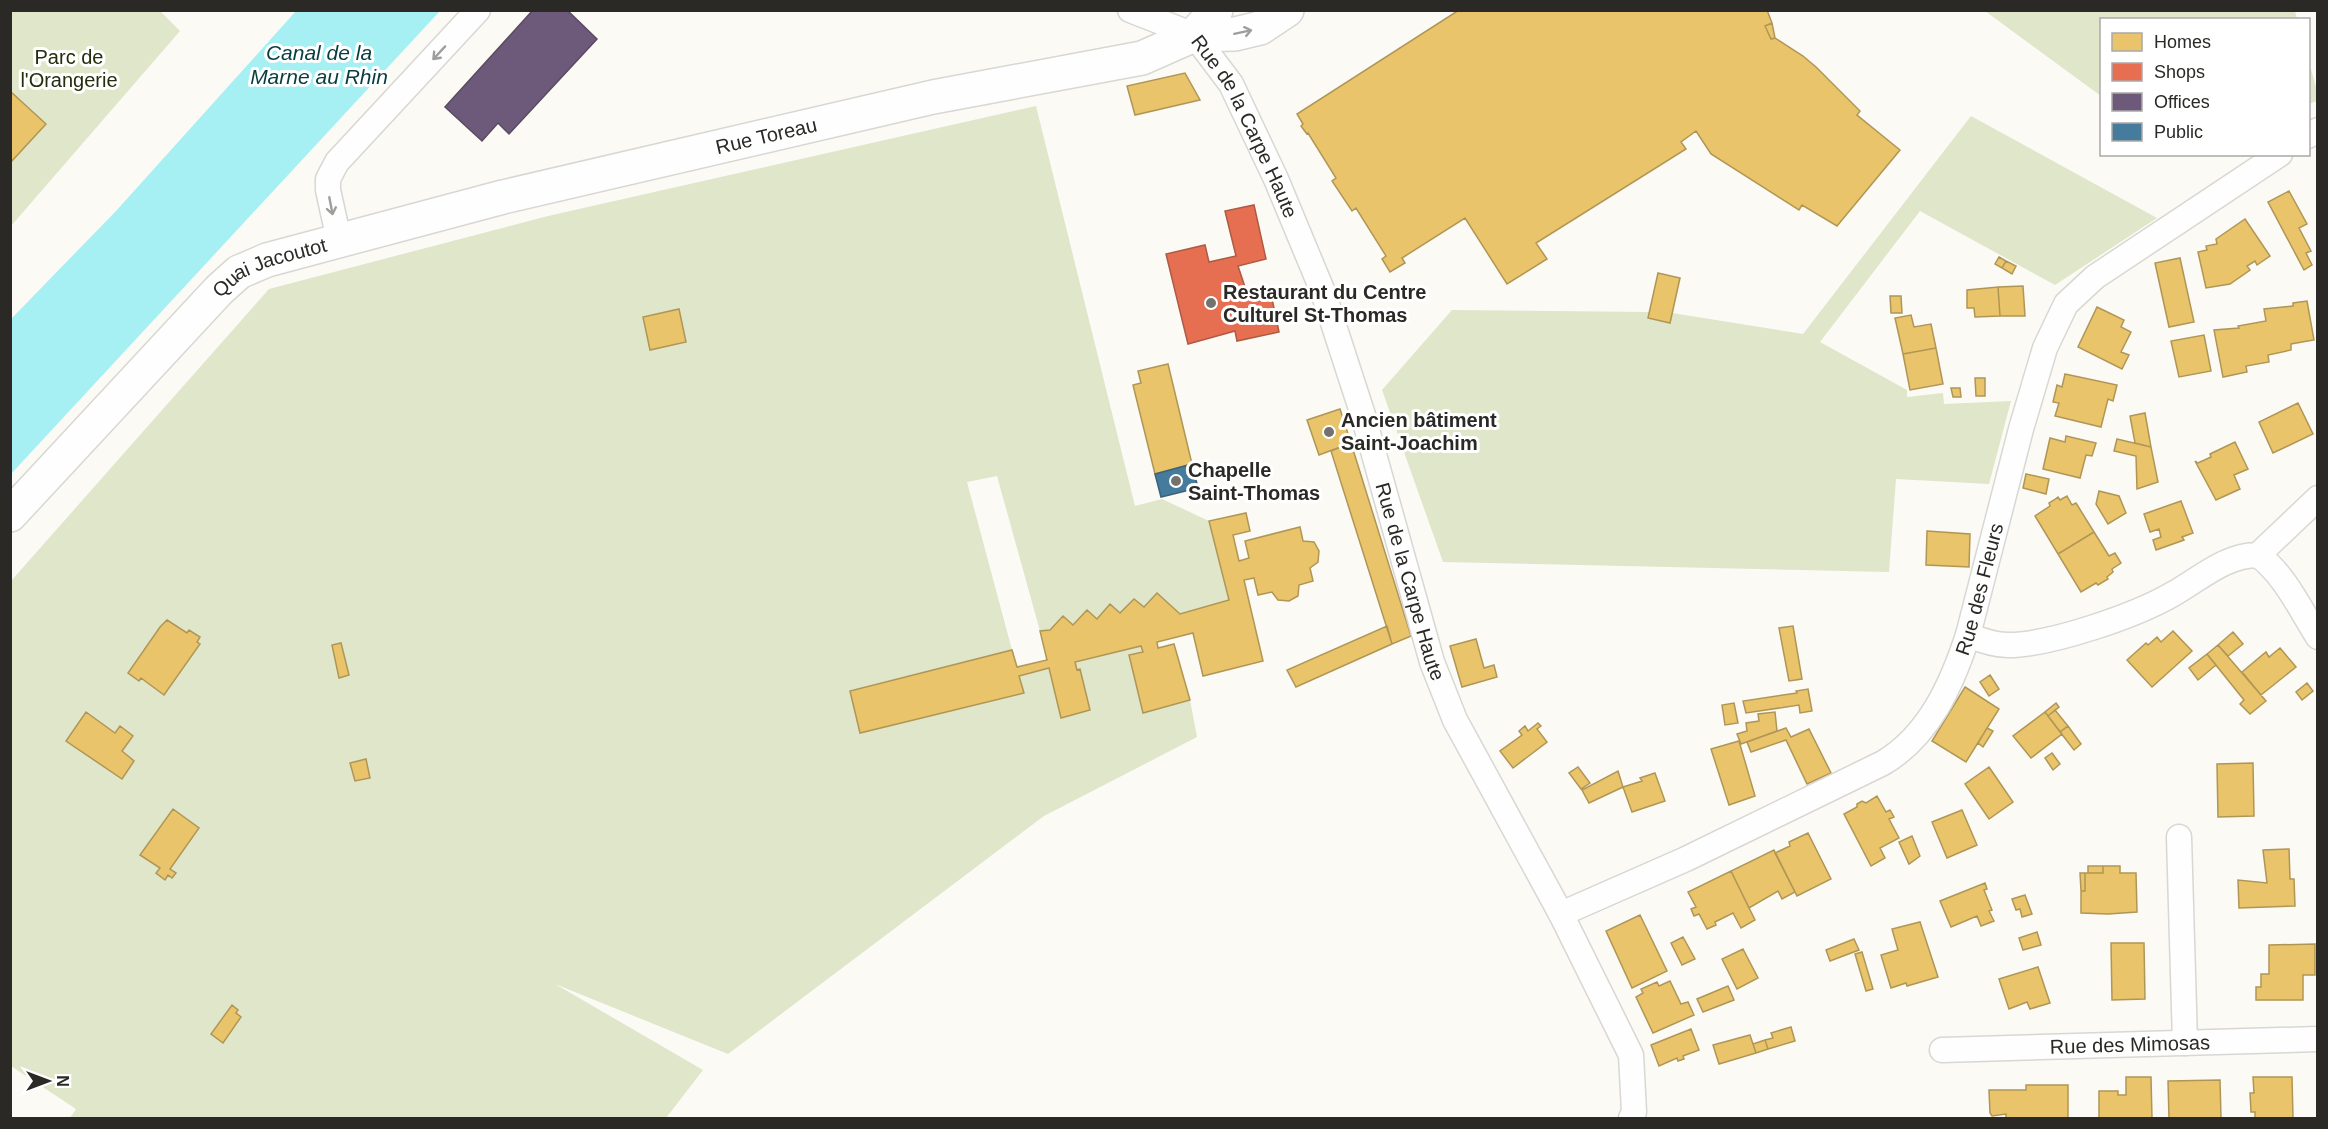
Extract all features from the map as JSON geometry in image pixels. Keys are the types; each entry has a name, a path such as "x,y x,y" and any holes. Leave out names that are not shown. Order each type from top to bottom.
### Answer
{"main road":[{"path":"1194,35 1216,10"},
{"path":"1194,35 1235,34 1260,28 1287,10"},
{"name":"Rue Toreau","path":"339,240 503,197 933,97 1142,58 1194,35"},
{"name":"Quai Jacoutot","path":"10,515 219,290 239,272 267,260 339,240"}],"street":[{"name":"Quai Jacoutot","path":"339,240 328,190 328,179 337,162 478,10"},
{"name":"Rue de la Carpe Haute","path":"1130,10 1194,35 1231,84 1276,179 1323,292 1363,415 1432,662 1455,720 1561,914 1631,1055 1634,1112 1631,1119"},
{"name":"Rue des Fleurs","path":"1561,914 1686,859 1900,753 1931,716 1959,663 2020,429 2045,348 2066,304 2095,277 2277,156"},
{"path":"2258,555 2318,498"},
{"path":"1968,635 2006,645 2036,642 2106,623 2171,596 2226,562 2247,555 2258,555 2269,563 2283,581 2318,638"},
{"path":"2179,837 2185,1043"},
{"name":"Rue des Mimosas","path":"1942,1050 2318,1039"}],"green space":[{"name":"Parc de l'Orangerie","path":"11,11 160,11 180,31 11,226"},
{"path":"1985,11 2295,11 2297,18 2100,18 2100,95"},
{"path":"2310,66 2317,90 2317,101 2310,104"},
{"path":"1036,106 1135,506 1162,499 1209,521 1229,600 1180,614 1157,593 1144,607 1134,599 1120,613 1110,604 1097,619 1087,610 1073,625 1063,616 1050,630 1040,631 997,476 967,482 1012,650 850,691 860,733 1023,693 1019,676 1049,668 1090,710 1080,670 1077,670 1075,662 1141,646 1143,652 1130,655 1143,713 1190,700 1197,737 1044,816 728,1054 555,984 703,1070 666,1118 70,1118 76,1109 11,1066 11,581 269,289 548,216"},
{"path":"1971,116 2157,218 2055,285 1920,211 1820,342 1907,390 1907,397 1943,393 1944,404 2011,401 1989,484 1896,479 1889,572 1443,562 1382,390 1452,310 1649,312 1648,318 1669,323 1672,313 1803,334"}],"water":[{"name":"Canal de la Marne au Rhin","path":"296,11 440,11 11,474 11,319 116,211"}],"building: Homes":[{"path":"1459,10 1767,10 1772,23 1765,26 1771,39 1775,38 1816,67 1860,111 1857,115 1900,150 1837,226 1802,205 1799,210 1711,154 1696,131 1681,142 1686,149 1536,243 1547,259 1507,284 1465,218 1402,258 1405,263 1390,272 1382,259 1386,256 1356,208 1352,211 1332,181 1336,178 1308,133 1301,126 1303,124 1297,114"},
{"path":"1772,23 1775,38 1771,39 1765,26"},
{"path":"1185,73 1200,100 1135,115 1127,86"},
{"path":"10,91 46,124 10,163"},
{"path":"2289,191 2307,224 2299,228 2311,251 2306,253 2312,265 2304,270 2268,202"},
{"path":"2245,219 2270,256 2257,265 2255,261 2247,266 2250,270 2230,284 2206,288 2198,252 2207,250 2206,246 2217,244 2216,239"},
{"path":"1999,257 2006,261 2002,268 1995,264"},
{"path":"2180,258 2194,322 2169,327 2155,263"},
{"path":"2006,261 2016,266 2012,274 2002,268"},
{"path":"1658,273 1680,278 1670,323 1648,318"},
{"path":"2023,286 2025,316 2000,316 1998,287"},
{"path":"1998,287 2000,316 1975,317 1974,308 1967,308 1967,290"},
{"path":"1890,296 1901,296 1902,313 1891,313"},
{"path":"2307,301 2314,340 2291,344 2291,350 2268,355 2269,362 2246,366 2247,372 2223,377 2214,330 2239,328 2238,326 2266,321 2264,309 2293,306 2293,303"},
{"path":"2097,307 2124,320 2121,327 2131,332 2121,352 2129,355 2122,369 2078,347"},
{"path":"679,309 686,342 650,350 643,317"},
{"path":"1911,315 1914,327 1931,324 1936,348 1903,354 1895,318"},
{"path":"2204,335 2211,371 2179,377 2171,341"},
{"path":"1936,348 1943,384 1910,390 1903,354"},
{"path":"1168,364 1192,464 1155,474 1133,385 1141,383 1138,371"},
{"path":"2065,374 2117,385 2113,401 2108,399 2101,427 2055,416 2059,403 2053,402 2057,385 2062,387"},
{"path":"1975,378 1985,378 1985,396 1976,396"},
{"path":"1951,388 1960,388 1961,397 1953,397"},
{"path":"2298,403 2313,434 2273,453 2259,422"},
{"name":"Ancien bâtiment Saint-Joachim","path":"1340,409 1351,443 1319,455 1307,420"},
{"path":"2145,413 2151,447 2135,443 2130,416"},
{"path":"2066,436 2096,443 2092,456 2086,455 2080,478 2043,469 2050,438 2065,442"},
{"path":"2117,439 2151,447 2158,482 2137,489 2136,456 2114,451"},
{"path":"2235,442 2248,469 2234,475 2240,489 2216,500 2195,461 2198,463 2211,457 2210,454"},
{"path":"1351,443 1411,636 1392,644 1331,451"},
{"path":"2026,474 2049,479 2046,494 2023,488"},
{"path":"2099,491 2119,496 2126,513 2108,524 2096,504"},
{"path":"2067,496 2072,505 2076,503 2094,532 2058,554 2035,516 2050,506 2049,503 2058,497 2060,500"},
{"path":"2181,501 2193,533 2182,537 2184,540 2156,550 2153,540 2161,537 2159,529 2150,532 2144,514"},
{"path":"1246,513 1250,531 1233,535 1239,561 1249,558 1245,541 1300,527 1303,541 1314,542 1319,551 1318,562 1310,568 1313,581 1299,585 1298,596 1289,601 1278,600 1272,592 1258,595 1254,578 1244,580 1263,661 1203,676 1193,633 1157,642 1158,648 1174,644 1190,700 1143,713 1129,655 1143,652 1141,646 1075,662 1077,670 1080,669 1090,710 1061,718 1049,668 1019,676 1024,693 860,733 850,691 1012,650 1017,667 1047,660 1040,631 1050,630 1063,616 1073,625 1087,610 1097,619 1110,604 1120,613 1134,599 1144,607 1157,593 1180,614 1229,600 1209,521"},
{"path":"1927,531 1970,534 1969,567 1926,565"},
{"path":"2094,532 2109,556 2115,553 2121,563 2112,569 2113,572 2107,577 2108,579 2081,592 2058,554"},
{"path":"167,620 187,633 189,630 200,637 197,642 200,644 164,695 141,678 139,681 128,673"},
{"path":"1387,626 1392,644 1296,687 1287,670"},
{"path":"1793,626 1802,679 1789,681 1779,628"},
{"path":"2173,631 2192,651 2152,687 2127,660 2146,643 2148,645 2157,637 2161,642"},
{"path":"2233,632 2243,644 2228,656 2218,645"},
{"path":"1476,639 1484,668 1494,665 1497,677 1462,687 1450,646"},
{"path":"341,643 349,675 339,678 332,645"},
{"path":"2218,645 2266,701 2250,714 2240,704 2244,700 2207,654"},
{"path":"2280,648 2296,667 2261,695 2242,672 2266,652 2269,657"},
{"path":"2207,654 2216,665 2198,680 2189,668"},
{"path":"1990,675 1999,689 1989,696 1980,682"},
{"path":"2307,683 2313,691 2302,700 2296,692"},
{"path":"1965,687 1999,709 1966,762 1932,741"},
{"path":"1808,689 1812,711 1800,713 1799,705 1746,713 1743,701 1797,693 1796,691"},
{"path":"1734,703 1738,723 1725,725 1722,705"},
{"path":"2056,703 2059,707 2048,716 2045,712"},
{"path":"2055,710 2068,726 2060,732 2048,716"},
{"path":"86,712 115,733 120,726 133,736 122,751 134,761 122,779 66,741"},
{"path":"1775,712 1777,731 1741,744 1737,734 1747,731 1746,723 1759,721 1758,714"},
{"path":"2045,712 2062,734 2031,758 2013,736"},
{"path":"1538,723 1541,726 1537,729 1547,742 1513,768 1500,751 1522,735 1519,731 1525,726 1528,731"},
{"path":"2068,726 2081,744 2074,750 2060,732"},
{"path":"1786,728 1791,737 1809,729 1831,773 1807,784 1786,740 1751,752 1747,742"},
{"path":"1987,728 1993,731 1983,747 1978,743"},
{"path":"1739,741 1755,796 1729,805 1711,749"},
{"path":"2052,753 2060,764 2053,770 2045,758"},
{"path":"366,759 370,778 355,781 350,763"},
{"path":"2253,763 2254,816 2218,817 2217,764"},
{"path":"1578,767 1590,783 1581,789 1569,773"},
{"path":"1989,767 2013,802 1989,819 1965,784"},
{"path":"1618,771 1623,787 1589,803 1582,790"},
{"path":"1655,773 1665,801 1632,812 1623,787 1642,781 1640,778"},
{"path":"1877,796 1886,812 1890,810 1894,817 1889,819 1899,838 1880,848 1885,858 1871,866 1844,814 1857,807 1857,804 1862,801 1866,803"},
{"path":"173,809 199,828 170,869 176,873 172,878 168,875 165,880 156,873 160,868 140,855"},
{"path":"1962,810 1977,845 1947,858 1932,822"},
{"path":"1808,833 1831,879 1797,896 1775,853 1790,846 1789,842"},
{"path":"1912,836 1920,856 1909,864 1899,842"},
{"path":"2289,849 2290,879 2294,879 2295,906 2239,908 2238,880 2267,883 2263,850"},
{"path":"1774,850 1795,892 1782,899 1778,891 1749,908 1731,871"},
{"path":"2088,866 2103,866 2103,873 2088,873"},
{"path":"2103,866 2120,866 2120,873 2136,873 2137,912 2081,913 2081,891 2085,891 2085,873 2103,873"},
{"path":"1731,871 1755,920 1741,928 1733,913 1707,929 1699,914 1694,916 1691,909 1696,907 1688,892"},
{"path":"2080,873 2085,873 2085,891 2081,891"},
{"path":"1985,883 1987,889 1984,890 1994,921 1981,926 1977,916 1951,927 1940,901"},
{"path":"2025,895 2032,914 2022,917 2020,909 2016,910 2012,899"},
{"path":"1640,915 1667,971 1632,988 1606,931"},
{"path":"1920,922 1938,977 1891,988 1881,955 1898,950 1892,929"},
{"path":"2037,932 2041,945 2023,950 2019,938"},
{"path":"1683,937 1695,959 1682,965 1671,943"},
{"path":"1854,939 1859,950 1830,961 1826,950"},
{"path":"2111,943 2144,943 2145,999 2112,1000"},
{"path":"2315,944 2315,975 2303,975 2303,1000 2256,1000 2256,987 2261,987 2261,974 2269,974 2269,945"},
{"path":"1743,949 1758,978 1737,989 1722,959"},
{"path":"1862,952 1873,989 1866,991 1855,954"},
{"path":"2038,967 2050,1003 2030,1009 2027,1002 2009,1009 1999,979"},
{"path":"1670,981 1681,1004 1688,1002 1694,1015 1653,1033 1636,997 1643,993 1641,989 1657,982 1659,986"},
{"path":"1728,986 1734,1000 1703,1012 1697,999"},
{"path":"232,1005 241,1017 223,1043 211,1034"},
{"path":"1791,1027 1795,1041 1768,1049 1765,1040 1773,1038 1771,1033"},
{"path":"1691,1029 1699,1050 1683,1056 1684,1059 1678,1061 1677,1058 1659,1066 1651,1045"},
{"path":"1750,1035 1756,1053 1719,1064 1713,1045"},
{"path":"1765,1040 1768,1049 1756,1053 1753,1044"},
{"path":"2126,1077 2151,1077 2152,1118 2099,1118 2099,1091 2118,1091 2118,1095 2126,1095"},
{"path":"2253,1077 2292,1077 2293,1118 2255,1118 2255,1112 2251,1112 2250,1093 2254,1093"},
{"path":"2220,1080 2221,1118 2169,1118 2168,1081"},
{"path":"2026,1085 2068,1085 2068,1118 2006,1118 2006,1114 1992,1116 1989,1090 2026,1090"}],"building: Shops":[{"path":"1254,205 1266,259 1238,266 1249,299 1271,294 1279,332 1237,341 1235,331 1188,344 1166,254 1205,245 1209,262 1236,256 1225,211"}],"building: Offices":[{"path":"533,10 567,10 597,39 509,134 498,123 482,141 445,107"}],"building: Public":[{"name":"Chapelle Saint-Thomas","path":"1192,464 1198,488 1161,497 1155,474"}],"place":[{"name":"Restaurant du Centre Culturel St-Thomas","path":"1211,303"},
{"name":"Ancien bâtiment Saint-Joachim","path":"1329,432"},
{"name":"Chapelle Saint-Thomas","path":"1176,481"}]}
